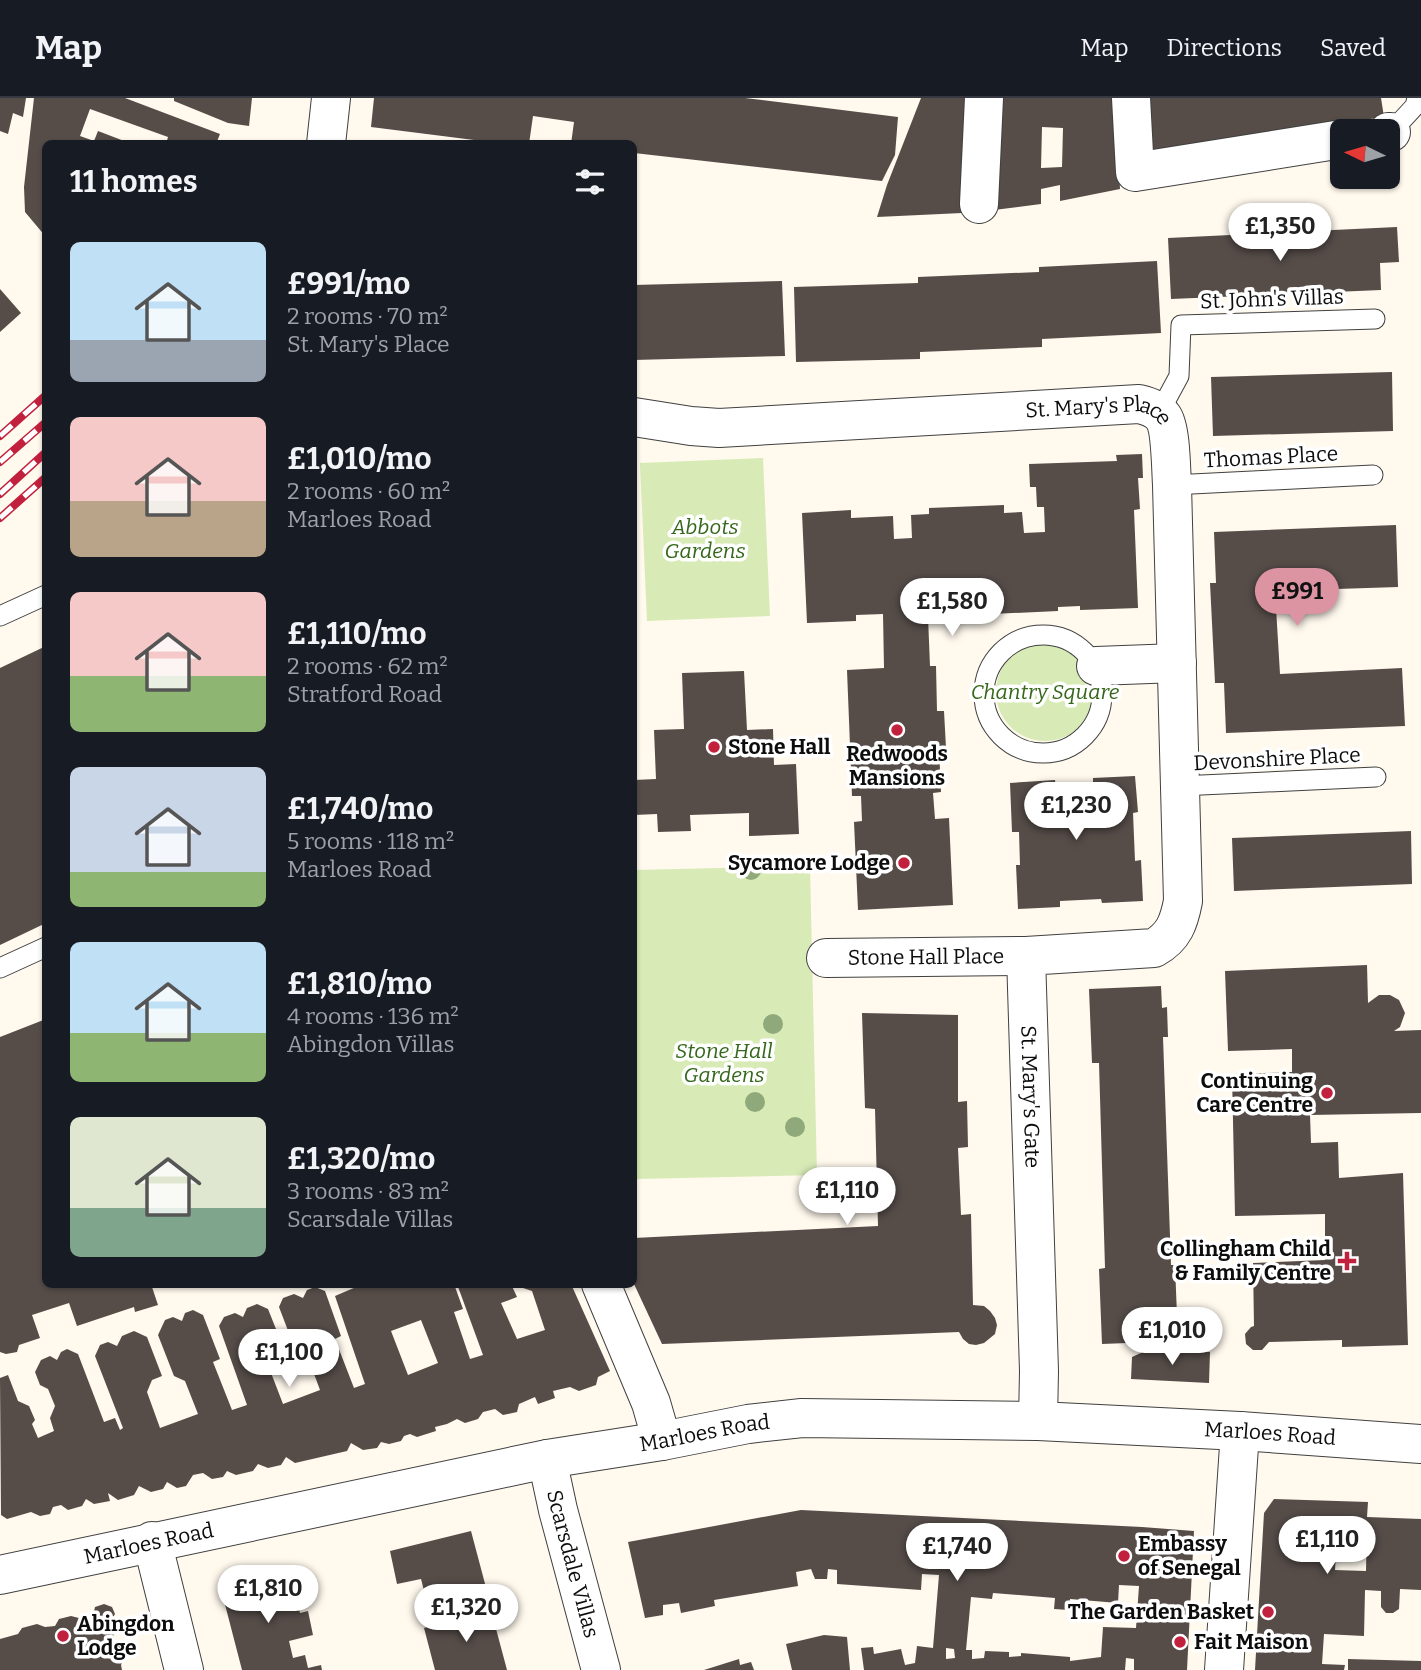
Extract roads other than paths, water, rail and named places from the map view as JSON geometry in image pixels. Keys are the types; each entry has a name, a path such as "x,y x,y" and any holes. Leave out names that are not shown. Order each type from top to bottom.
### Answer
{"street":[{"path":"326,140 331,98"},
{"path":"978,204 985,98"},
{"path":"1131,98 1135,172 1330,141"},
{"name":"St. Mary's Place","path":"637,417 719,428 1139,404 1149,406 1165,419 1172,485 1183,901 1180,916 1171,934 1154,948 1026,956"},
{"path":"1096,666 1177,663"},
{"name":"Stone Hall Place","path":"826,958 1026,956"},
{"name":"St. Mary's Gate","path":"1026,956 1039,1371 1038,1421"},
{"path":"603,1288 651,1403 662,1441"},
{"name":"Marloes Road","path":"0,1575 547,1459 748,1424 802,1418 1038,1421 1240,1431 1421,1444"},
{"path":"1224,1670 1240,1431"},
{"name":"Scarsdale Villas","path":"547,1459 601,1670"},
{"path":"152,1541 184,1670"}],"lane":[{"path":"1400,121 1415,106 1416,98"},
{"name":"St. John's Villas","path":"1159,413 1179,376 1181,325 1375,319"},
{"name":"Thomas Place","path":"1172,485 1373,475"},
{"path":"0,616 42,597"},
{"path":"1040,634 1073,642 1096,666 1102,683 1098,717 1089,732 1076,743 1061,750 1044,753 1027,751 1011,744 998,732 988,715 984,695 987,676 996,658 1008,646 1023,638 1040,634"},
{"name":"Devonshire Place","path":"1180,786 1376,777"},
{"path":"0,968 42,949"}],"railway":[{"path":"0,436 42,399"},
{"path":"0,462 42,425"},
{"path":"0,494 42,456"},
{"path":"0,518 42,481"}],"place":[{"name":"Redwoods Mansions","path":"897,730"},
{"name":"Stone Hall","path":"714,747"},
{"name":"Sycamore Lodge","path":"904,863"},
{"name":"Continuing Care Centre","path":"1327,1093"},
{"name":"Collingham Child & Family Centre","path":"1347,1261"},
{"name":"Embassy of Senegal","path":"1124,1556"},
{"name":"The Garden Basket","path":"1268,1612"},
{"name":"Abingdon Lodge","path":"63,1636"},
{"name":"Fait Maison","path":"1180,1642"}],"park label":[{"name":"Abbots Gardens","path":"705,539"},
{"name":"Chantry Square","path":"1045,692"},
{"name":"Stone Hall Gardens","path":"724,1063"}]}
